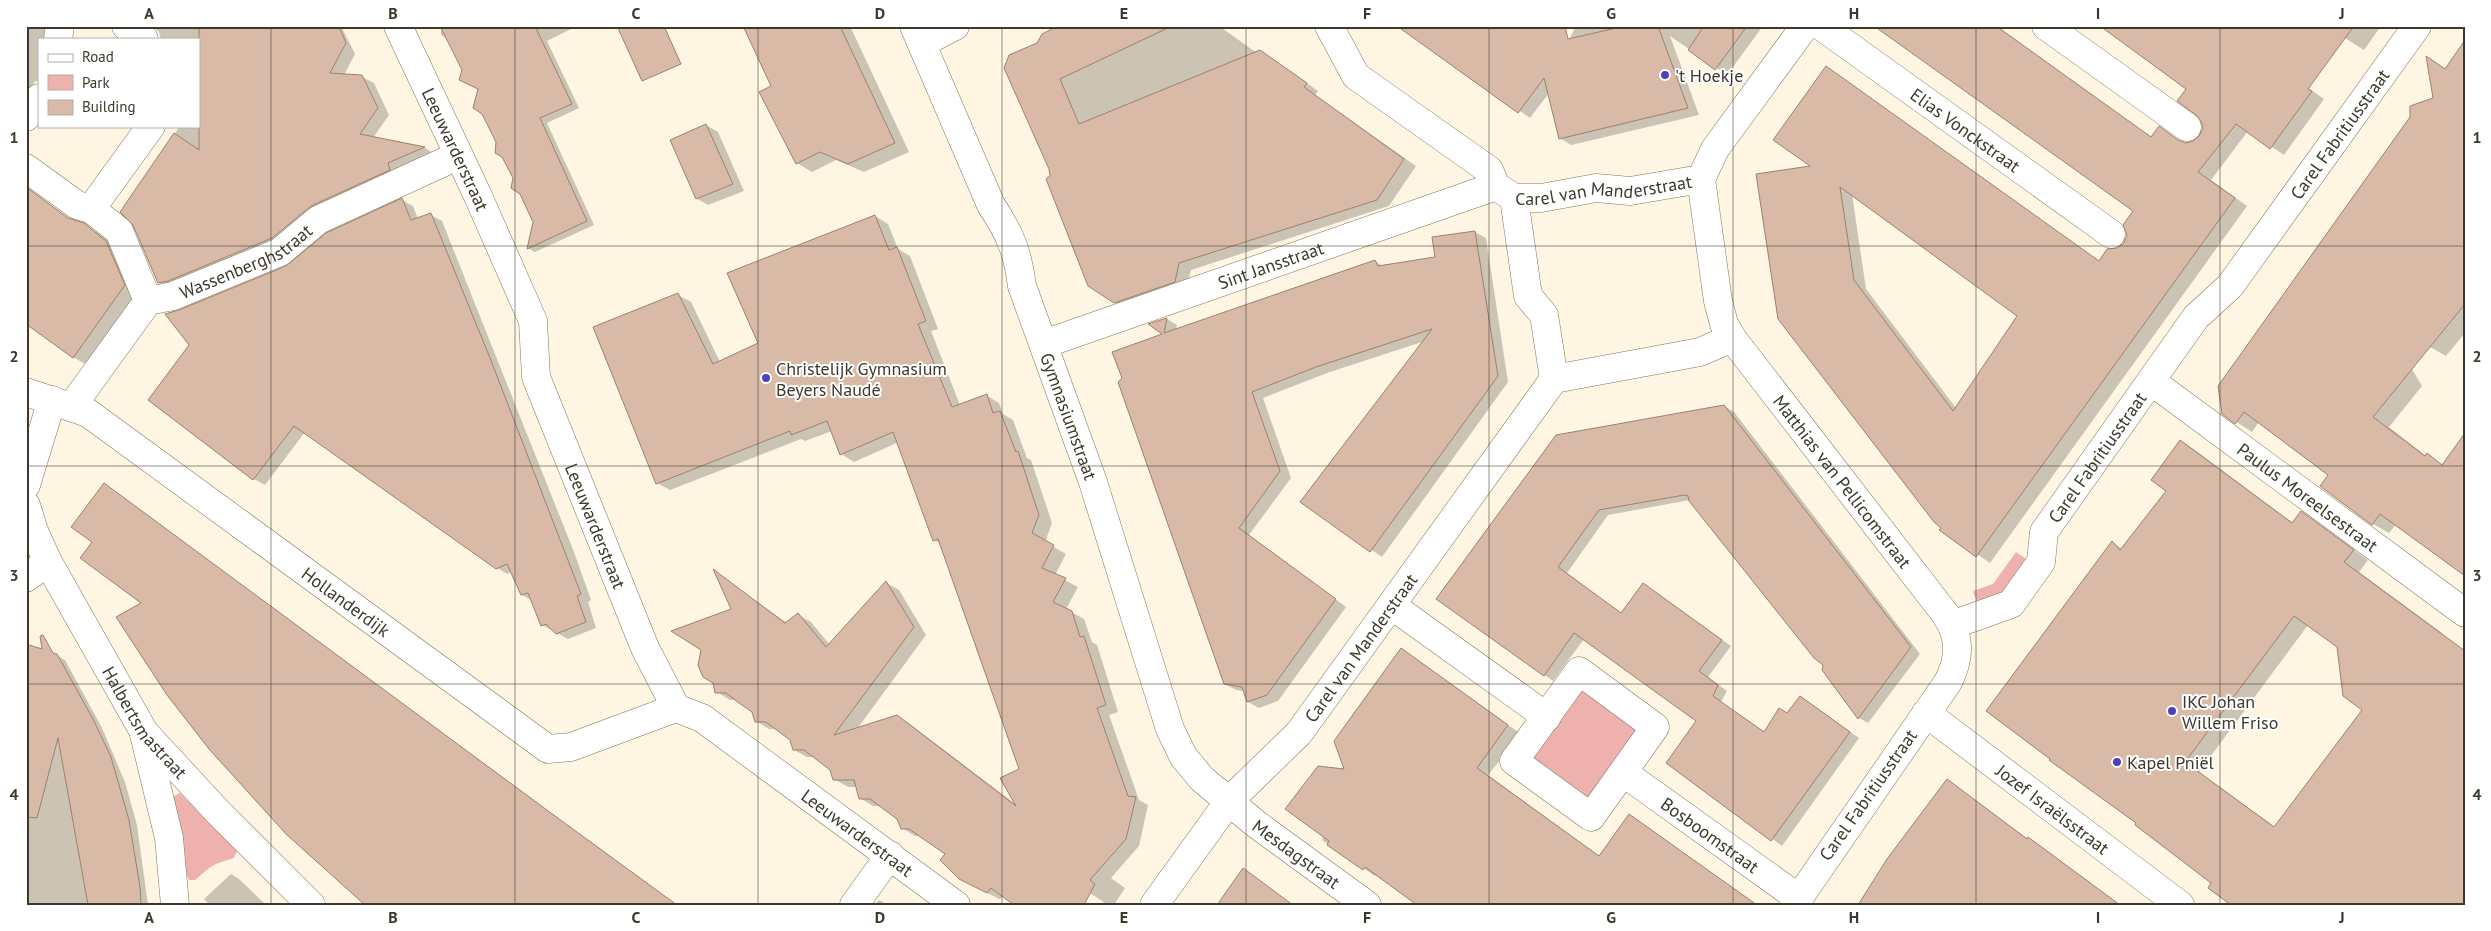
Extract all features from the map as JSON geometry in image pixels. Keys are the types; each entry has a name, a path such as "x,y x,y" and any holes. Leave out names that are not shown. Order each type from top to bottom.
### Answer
{"street":[{"path":"126,26 143,38"},
{"name":"Leeuwarderstraat","path":"398,26 478,196 533,322 536,376 645,648 676,708 702,718 956,905"},
{"path":"918,34 955,26"},
{"path":"1329,26 1356,76 1489,170 1505,192"},
{"name":"Carel van Manderstraat","path":"1732,338 1724,324 1718,301 1701,179 1715,149 1805,26"},
{"name":"Elias Vonckstraat","path":"1821,26 2110,234"},
{"path":"2046,26 2187,128"},
{"name":"Carel Fabritiusstraat","path":"1796,901 1948,682 1955,669 1958,655 1958,641 1952,625 2011,604 2041,562 2044,532 2196,317 2230,286 2417,26"},
{"name":"Gymnasiumstraat","path":"918,34 990,206 1006,227 1013,243 1019,260 1022,286 1093,482 1170,729 1183,756 1202,779 1229,801"},
{"path":"26,117 38,99"},
{"path":"91,209 149,128"},
{"name":"Wassenberghstraat","path":"148,300 173,296 280,252 318,220 458,156"},
{"path":"26,168 77,205 91,209 119,230 148,300 62,403 26,485"},
{"name":"Carel van Manderstraat","path":"1154,905 1229,801 1299,733 1554,379 1544,315 1528,296 1505,192 1541,198 1596,188 1630,191 1701,179"},
{"name":"Sint Jansstraat","path":"1044,344 1505,192"},
{"path":"1554,379 1700,352 1732,338"},
{"name":"Matthias van Pellicomstraat","path":"1732,338 1952,625"},
{"name":"Paulus Moreelsestraat","path":"2152,381 2465,613"},
{"name":"Hollanderdijk","path":"26,392 88,413 548,749 571,747 676,708"},
{"name":"Halbertsmastraat","path":"26,504 34,532 48,562 144,732 217,811 311,905"},
{"path":"26,578 48,562"},
{"path":"1391,605 1547,716"},
{"path":"1579,671 1655,728 1624,773 1591,817 1514,761 1579,671"},
{"name":"Jozef Israëlsstraat","path":"1926,713 2180,905"},
{"path":"144,732 169,838 176,905"},
{"name":"Bosboomstraat","path":"1624,773 1776,881 1796,901"},
{"name":"Mesdagstraat","path":"1229,801 1256,824 1367,905"},
{"path":"854,905 890,855"}],"green space":[{"path":"2016,552 2029,561 2003,598 1978,605 1973,591 1993,584"},
{"path":"1576,690 1595,694 1633,722 1639,736 1594,798 1579,797 1537,767 1531,753"},
{"path":"180,793 237,851 234,858 213,866 195,880 189,880 187,876 174,800 174,796"}],"building":[{"path":"199,26 339,26 346,43 330,73 362,75 378,108 360,134 425,147 388,163 390,170 311,206 272,238 168,281 158,283 133,225 120,212 174,133 199,150"},
{"path":"440,26 535,26 572,104 540,118 587,221 527,249 533,222 520,194 511,188 513,178 502,157 495,153 496,142 482,114 473,108 478,89 459,80 462,70"},
{"path":"617,26 664,26 681,64 642,81"},
{"path":"743,26 840,26 895,143 848,164 820,152 796,164 759,92 771,86"},
{"path":"1058,26 1172,26 1060,79 1079,124 1260,50 1307,83 1304,87 1404,159 1377,200 1179,263 1175,282 1114,303 1088,286 1046,179 1050,176 1049,169 1004,68 1009,55 1037,43 1042,34"},
{"path":"1397,26 1565,26 1568,39 1625,26 1658,26 1688,108 1559,139 1544,78 1518,113"},
{"path":"1704,26 1747,26 1715,70 1688,50"},
{"path":"1874,26 1996,26 2151,137 2159,126 2178,140 2186,143 2193,141 2199,136 2203,128 2201,121 2196,115 2177,101 2186,89 2100,26 2354,26 2308,89 2312,91 2270,149 2236,124 2198,172 2235,198 1976,557 1939,530 1941,528 1934,522 1778,319 1756,174 1810,166 1773,140 1826,66 2099,261 2107,249 2117,248 2124,243 2127,235 2123,225 2133,211","holes":["1840,187 2017,316 1953,411 1854,280"]},
{"path":"2465,40 2465,304 2373,417 2425,456 2427,453 2442,465 2465,433 2465,576 2380,514 2372,525 2320,486 2328,475 2244,412 2235,424 2222,414 2218,386 2410,117 2410,106 2433,98 2426,56 2445,69"},
{"path":"706,124 733,184 696,199 670,140"},
{"path":"26,187 68,218 84,223 106,241 125,285 73,358 26,324"},
{"path":"402,198 411,220 431,213 490,358 581,594 577,596 586,622 556,634 546,624 541,626 528,593 521,595 507,564 496,569 294,426 253,480 148,400 189,345 165,314 286,266 326,233"},
{"path":"875,215 889,250 897,247 926,321 918,324 952,407 987,394 993,413 1000,411 1016,452 1018,451 1039,515 1032,533 1054,545 1042,568 1066,578 1053,602 1072,611 1080,637 1084,636 1106,705 1097,708 1128,796 1136,797 1126,839 1090,880 1095,884 1084,905 1014,905 991,888 987,893 959,879 940,860 945,854 909,829 901,829 897,819 870,799 859,799 854,780 833,780 830,770 804,750 793,750 790,740 766,722 755,722 752,712 726,693 715,693 713,683 703,677 698,665 701,650 671,631 731,609 713,569 785,623 798,613 826,647 886,581 914,627 834,735 897,715 1016,806 1000,778 1019,769 938,539 933,541 893,432 840,455 827,421 791,435 790,431 656,484 593,327 678,293 713,364 758,343 727,273"},
{"path":"1475,231 1498,376 1370,552 1300,502 1432,329 1316,367 1252,392 1280,471 1239,528 1336,599 1267,695 1247,702 1242,687 1224,684 1118,382 1122,378 1112,352 1162,334 1148,324 1167,318 1164,333 1375,260 1378,266 1435,257 1432,237"},
{"path":"1724,405 1911,647 1858,719 1822,670 1823,665 1814,658 1689,501 1688,496 1684,495 1599,510 1558,567 1621,613 1643,583 1722,640 1699,671 1718,685 1713,696 1764,732 1779,708 1787,713 1800,696 1850,732 1771,841 1666,763 1696,721 1574,633 1544,676 1436,599 1556,435"},
{"path":"2180,440 2292,523 2301,511 2354,550 2344,562 2465,651 2465,905 2231,905 2208,888 2211,883 2135,825 2136,823 2049,760 1986,711 2112,541 2120,550 2166,491 2151,480","holes":["2294,616 2337,647 2343,696 2362,710 2274,827 2185,762"]},
{"path":"104,483 677,905 365,905 286,834 209,749 167,695 116,617 141,603 80,558 92,542 71,527"},
{"path":"43,635 53,653 57,654 93,719 111,757 129,820 140,887 141,905 88,905 58,738 37,818 26,817 26,644 42,649 40,636"},
{"path":"1401,648 1508,725 1477,768 1599,856 1629,814 1757,905 1417,905 1365,867 1363,870 1327,845 1329,841 1285,809 1318,766 1344,769 1334,741"},
{"path":"1947,779 2120,905 1858,905 1887,859"},
{"path":"1243,868 1293,905 1217,905"}],"place":[{"name":"'t Hoekje","path":"1665,75"},
{"name":"Christelijk Gymnasium Beyers Naudé","path":"766,378"},
{"name":"IKC Johan Willem Friso","path":"2172,711"},
{"name":"Kapel Pniël","path":"2117,762"}]}
